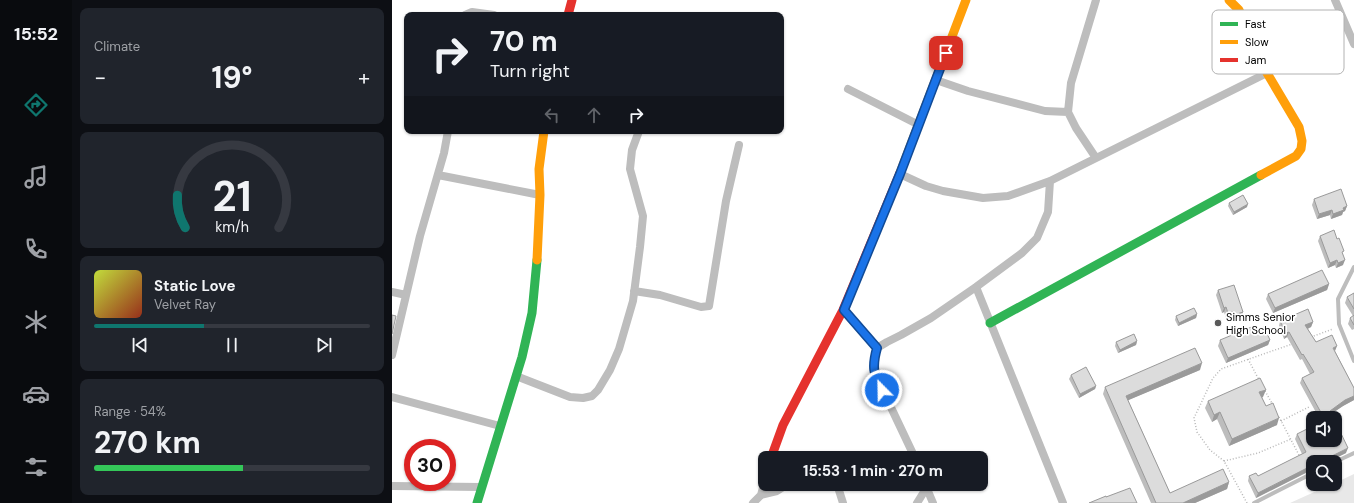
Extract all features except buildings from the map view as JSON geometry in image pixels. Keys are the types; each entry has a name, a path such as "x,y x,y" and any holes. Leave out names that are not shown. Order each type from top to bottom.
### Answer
{"street":[{"path":"569,12 572,0"},
{"path":"774,451 784,424 823,346 844,310 900,174 966,0"},
{"path":"1096,0 1071,83 1068,112 1076,128 1096,158"},
{"path":"1229,0 1239,10"},
{"path":"1336,0 1340,10"},
{"path":"1344,20 1354,44"},
{"path":"900,174 943,192 983,198 1008,196 1050,181 1265,74"},
{"path":"990,323 1296,156 1301,149 1302,141 1299,127 1268,74"},
{"path":"936,80 968,91 1045,111 1068,112"},
{"path":"848,88 919,125"},
{"path":"392,355 420,236 438,176 447,134"},
{"path":"477,503 522,357 532,313 536,274 540,195 539,168 544,134"},
{"path":"516,376 570,397 583,398 592,396 598,390 610,370 621,342 633,301 640,247 643,216 630,169 632,150 638,134"},
{"path":"634,291 660,295 701,307 710,306 726,201 739,146"},
{"path":"438,176 540,195"},
{"path":"912,451 877,381 874,369 874,359 877,348 931,318 1022,253 1037,238 1048,212 1050,181"},
{"path":"976,287 1063,503"},
{"path":"392,292 406,295"},
{"path":"844,310 877,348"},
{"path":"392,398 500,426"},
{"path":"392,486 481,487"},
{"path":"753,503 761,495 762,491"},
{"path":"761,495 777,491"},
{"path":"840,491 844,503"},
{"path":"917,503 923,491"},
{"path":"928,491 933,503"}],"lane":[{"path":"1354,267 1338,299 1339,324 1354,361"},
{"path":"1342,459 1354,453"},
{"path":"1254,503 1306,477"}],"path":[{"path":"1305,339 1340,326"},
{"path":"1247,503 1224,461 1210,450 1198,432 1194,418 1213,378 1221,369 1298,342"},
{"path":"1248,359 1259,380"},
{"path":"1263,387 1274,407"},
{"path":"1281,421 1309,407"},
{"path":"1278,414 1299,455"},
{"path":"1224,461 1258,453 1291,439"}],"shaded area":[{"path":"1354,474 1354,503 1290,503 1317,491 1342,491 1342,480"}],"traffic: fast":[{"path":"990,323 1261,175"},
{"path":"477,503 522,357 532,313 537,260"}],"traffic: slow":[{"path":"900,173 966,0"},
{"path":"1229,0 1239,10"},
{"path":"1261,175 1296,156 1301,149 1302,141 1299,127 1268,74"},
{"path":"537,260 540,195 539,169 544,134"}],"traffic: jam":[{"path":"569,12 572,0"},
{"path":"774,451 783,425 843,310 900,173"}],"place":[{"name":"Simms Senior High School","path":"1218,323"}],"route":[{"path":"882,390 877,381 874,369 874,359 877,348 844,310 900,174 946,53"}]}
